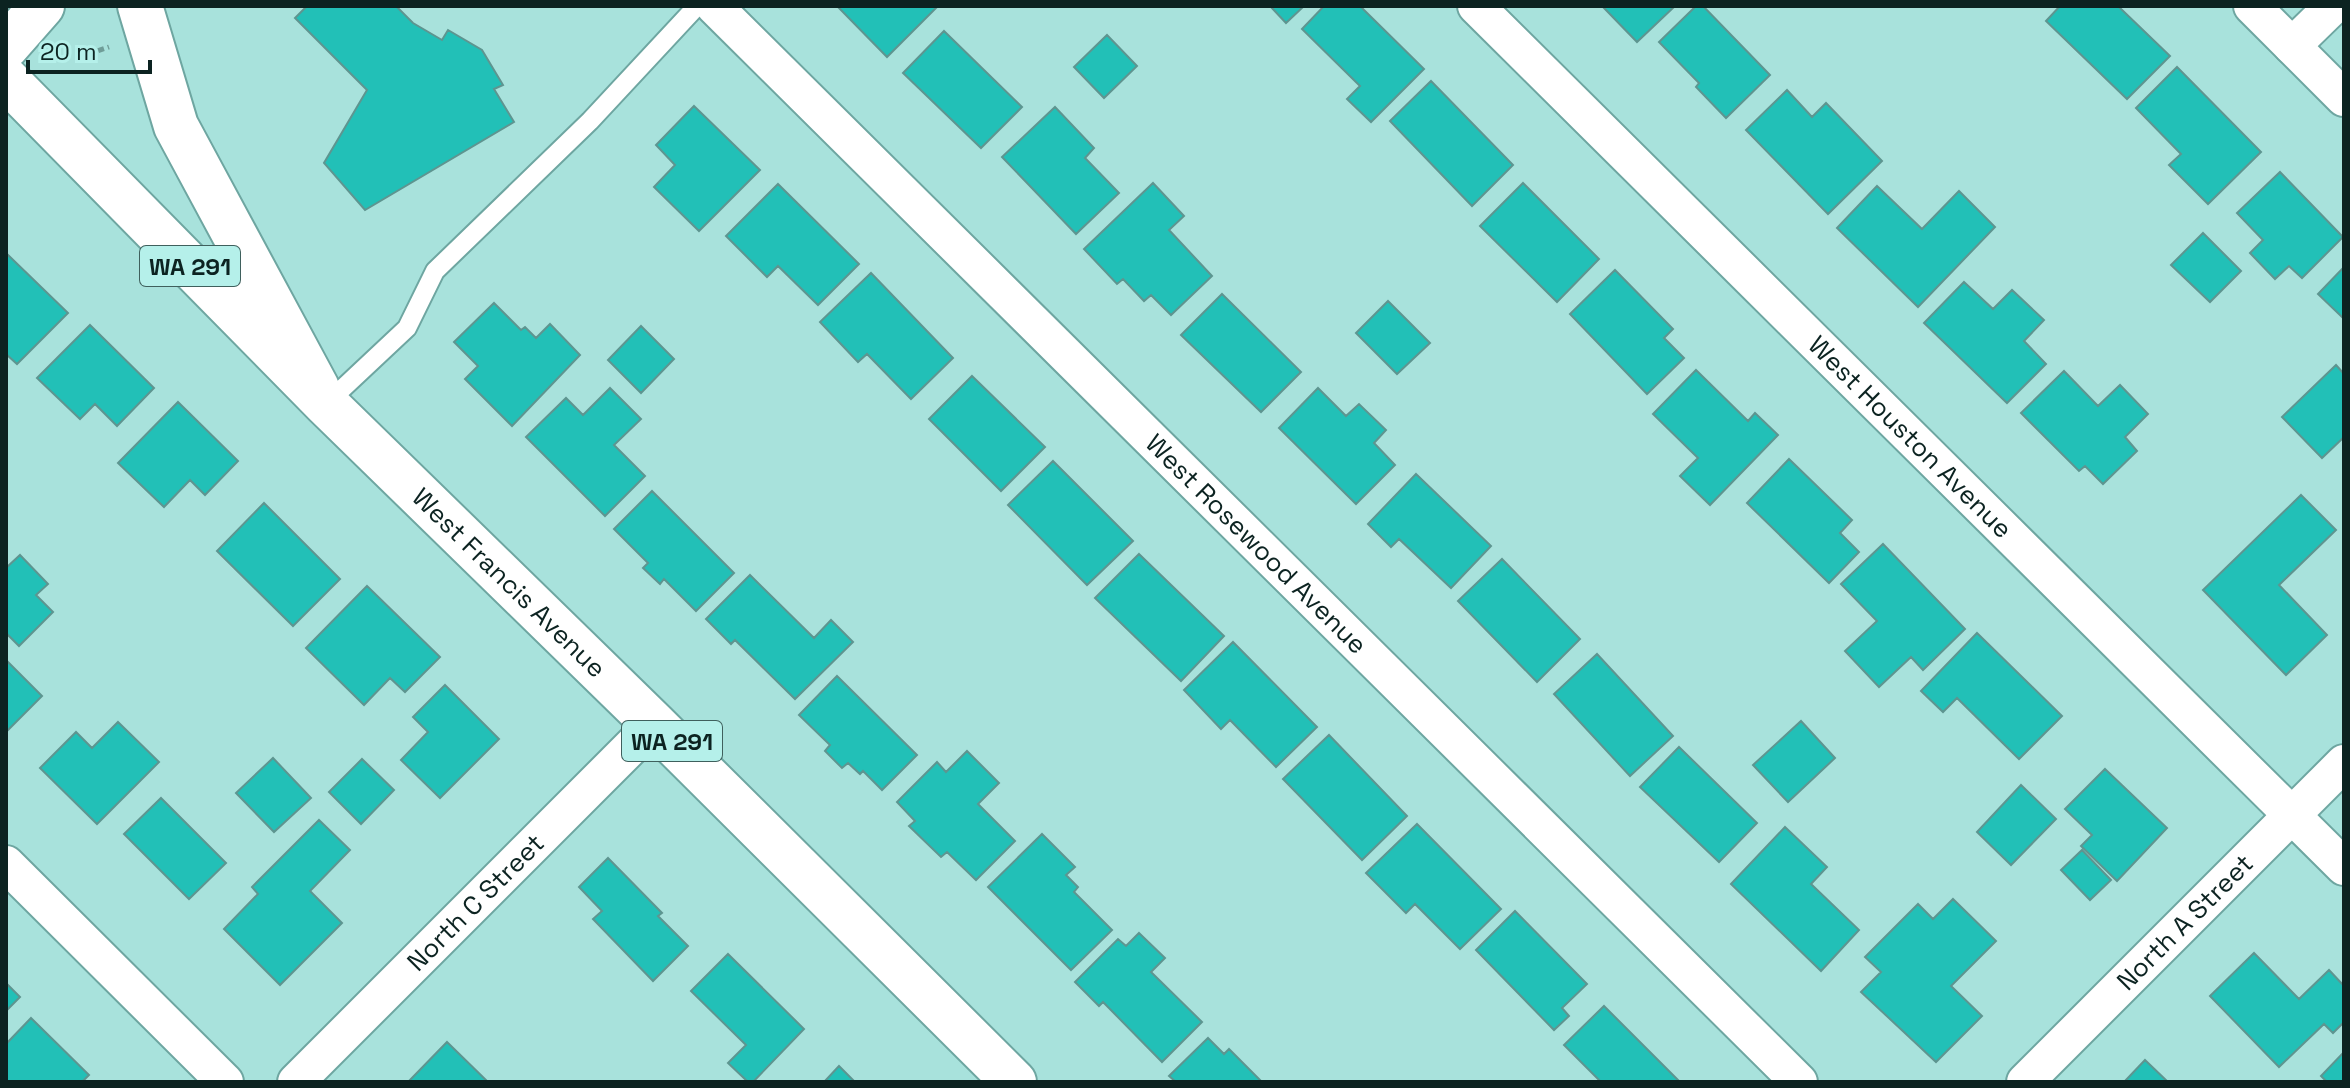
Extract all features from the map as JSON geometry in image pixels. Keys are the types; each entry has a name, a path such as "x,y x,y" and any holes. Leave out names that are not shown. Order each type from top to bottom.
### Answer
{"main road":[{"path":"6,47 42,6"},
{"path":"140,6 176,126 326,404"},
{"name":"West Francis Avenue","path":"6,79 326,404 1014,1082"}],"street":[{"name":"West Rosewood Avenue","path":"714,6 1799,1082"},
{"name":"West Houston Avenue","path":"1476,6 2344,867"},
{"path":"2252,6 2344,98"},
{"path":"2292,46 2333,6"},
{"name":"North C Street","path":"296,1082 654,724"},
{"name":"North A Street","path":"2025,1082 2344,763"},
{"path":"6,864 225,1082"}],"lane":[{"path":"326,404 407,328 435,271 590,121 697,6"}],"path":[{"path":"79,48 94,52 117,44"}],"building":[{"path":"307,6 396,6 413,23 442,40 448,30 482,50 503,85 494,89 514,122 365,210 324,163 367,90 295,18"},
{"path":"837,6 938,6 887,57"},
{"path":"1270,6 1304,6 1286,23"},
{"path":"1324,6 1360,6 1424,69 1371,122 1347,99 1360,86 1302,29"},
{"path":"1602,6 1675,6 1637,42"},
{"path":"1696,6 1703,6 1770,75 1726,118 1696,87 1699,83 1659,42"},
{"path":"2060,6 2118,6 2170,56 2127,99 2046,21"},
{"path":"944,31 1022,107 981,148 903,73"},
{"path":"1107,35 1137,66 1104,98 1074,67"},
{"path":"2177,67 2261,152 2208,204 2169,165 2181,154 2136,108"},
{"path":"1431,81 1513,165 1472,206 1390,121"},
{"path":"1787,90 1812,117 1826,103 1882,161 1828,214 1746,130"},
{"path":"694,106 760,170 699,231 654,187 675,165 656,145"},
{"path":"1055,107 1094,148 1085,158 1119,193 1076,234 1002,157"},
{"path":"2280,172 2343,237 2302,278 2289,266 2275,279 2250,253 2263,240 2237,213"},
{"path":"1153,183 1184,216 1169,230 1212,276 1171,315 1151,295 1144,301 1123,279 1117,284 1084,249"},
{"path":"1523,183 1599,259 1557,302 1480,226"},
{"path":"778,184 859,264 818,305 778,266 767,277 726,236"},
{"path":"1877,186 1922,229 1959,191 1995,227 1918,307 1837,228"},
{"path":"2203,233 2241,271 2210,302 2171,265"},
{"path":"6,253 68,313 17,364 6,354"},
{"path":"2344,267 2344,319 2318,294"},
{"path":"1615,270 1673,329 1664,338 1684,358 1647,394 1570,314"},
{"path":"871,273 953,358 911,399 867,354 858,362 820,322"},
{"path":"1964,282 1993,309 2012,290 2044,320 2024,341 2046,364 2007,403 1924,323"},
{"path":"1222,294 1301,372 1261,412 1181,335"},
{"path":"1388,301 1430,343 1397,374 1356,333"},
{"path":"494,303 521,330 525,327 536,338 550,324 580,355 512,426 465,379 478,366 454,342"},
{"path":"90,325 154,388 117,426 95,404 80,419 37,378"},
{"path":"641,326 674,359 641,393 608,360"},
{"path":"2336,365 2344,374 2344,437 2322,458 2282,417"},
{"path":"1696,370 1748,421 1755,413 1778,435 1710,505 1680,476 1698,458 1653,414"},
{"path":"2064,371 2098,406 2120,385 2148,414 2125,437 2137,451 2103,484 2085,466 2079,471 2021,413"},
{"path":"972,376 1045,447 1001,491 929,419"},
{"path":"610,388 641,419 614,445 645,476 605,516 526,437 566,398 583,415"},
{"path":"1318,388 1346,416 1359,404 1386,430 1374,443 1395,465 1356,504 1279,428"},
{"path":"178,402 238,461 205,495 190,480 164,507 118,463"},
{"path":"1789,459 1852,520 1840,533 1859,552 1829,583 1747,503"},
{"path":"1053,461 1133,541 1087,585 1008,505"},
{"path":"1416,474 1491,546 1451,588 1399,539 1391,547 1368,524"},
{"path":"652,491 734,573 696,611 664,579 660,584 643,568 648,563 614,529"},
{"path":"2301,495 2336,530 2279,585 2327,635 2286,675 2203,590"},
{"path":"264,503 340,579 293,626 217,551"},
{"path":"1883,544 1965,629 1923,670 1911,657 1879,687 1845,651 1877,621 1841,584"},
{"path":"1139,554 1224,636 1181,681 1095,598"},
{"path":"20,555 48,584 36,595 53,612 19,646 6,633 6,568"},
{"path":"1502,559 1580,639 1537,682 1458,601"},
{"path":"750,575 814,638 831,620 853,642 795,699 735,640 731,644 706,619"},
{"path":"367,586 440,657 405,692 390,678 364,705 306,648"},
{"path":"1977,633 2062,716 2019,759 1957,698 1943,712 1921,691"},
{"path":"1233,642 1317,727 1276,767 1230,720 1221,729 1184,690"},
{"path":"1597,654 1673,736 1630,776 1554,694"},
{"path":"6,660 42,696 6,732"},
{"path":"837,676 917,755 882,790 863,771 860,774 848,763 842,768 825,751 830,745 799,715"},
{"path":"445,685 499,739 440,798 401,760 428,732 413,717"},
{"path":"1801,721 1835,758 1788,802 1753,765"},
{"path":"118,722 159,762 97,824 40,768 76,732 92,748"},
{"path":"1329,735 1407,816 1362,860 1283,779"},
{"path":"1679,747 1757,823 1719,862 1640,787"},
{"path":"967,751 999,783 978,804 1015,841 976,880 947,852 941,857 909,826 915,821 897,802 937,762 946,772"},
{"path":"273,758 311,798 274,832 236,793"},
{"path":"362,759 394,790 361,824 329,792"},
{"path":"2105,769 2167,828 2117,881 2081,846 2092,835 2065,809"},
{"path":"2021,785 2056,819 2011,865 1977,832"},
{"path":"161,798 226,863 189,899 124,834"},
{"path":"319,820 350,850 310,891 342,923 280,985 224,929 258,894 252,887"},
{"path":"1417,824 1501,909 1460,949 1415,904 1406,913 1366,873"},
{"path":"1785,827 1827,867 1811,884 1859,930 1821,971 1731,884"},
{"path":"1042,834 1075,867 1066,875 1078,887 1074,892 1112,930 1071,970 988,887"},
{"path":"2082,850 2111,880 2090,900 2061,870"},
{"path":"608,858 662,913 658,916 688,946 653,981 593,919 602,911 579,887"},
{"path":"1953,899 1996,941 1951,986 1982,1016 1936,1062 1861,992 1881,972 1865,957 1918,904 1933,919"},
{"path":"1515,911 1587,984 1562,1008 1569,1016 1554,1030 1476,950"},
{"path":"1139,933 1165,958 1151,972 1202,1022 1162,1062 1103,1002 1099,1006 1075,982 1118,939 1126,946"},
{"path":"2254,953 2299,999 2329,970 2344,986 2344,1022 2333,1033 2324,1024 2279,1067 2210,996"},
{"path":"728,954 804,1029 753,1082 748,1082 728,1063 746,1045 691,991"},
{"path":"6,983 20,997 6,1011"},
{"path":"1604,1006 1680,1082 1601,1082 1564,1045"},
{"path":"31,1018 89,1075 82,1082 6,1082 6,1044"},
{"path":"1208,1038 1224,1054 1229,1049 1262,1082 1176,1082 1169,1076"},
{"path":"447,1042 488,1082 408,1082"},
{"path":"2344,1052 2344,1082 2327,1082 2321,1076"},
{"path":"2145,1060 2168,1082 2124,1082"},
{"path":"839,1066 855,1082 824,1082"}]}
